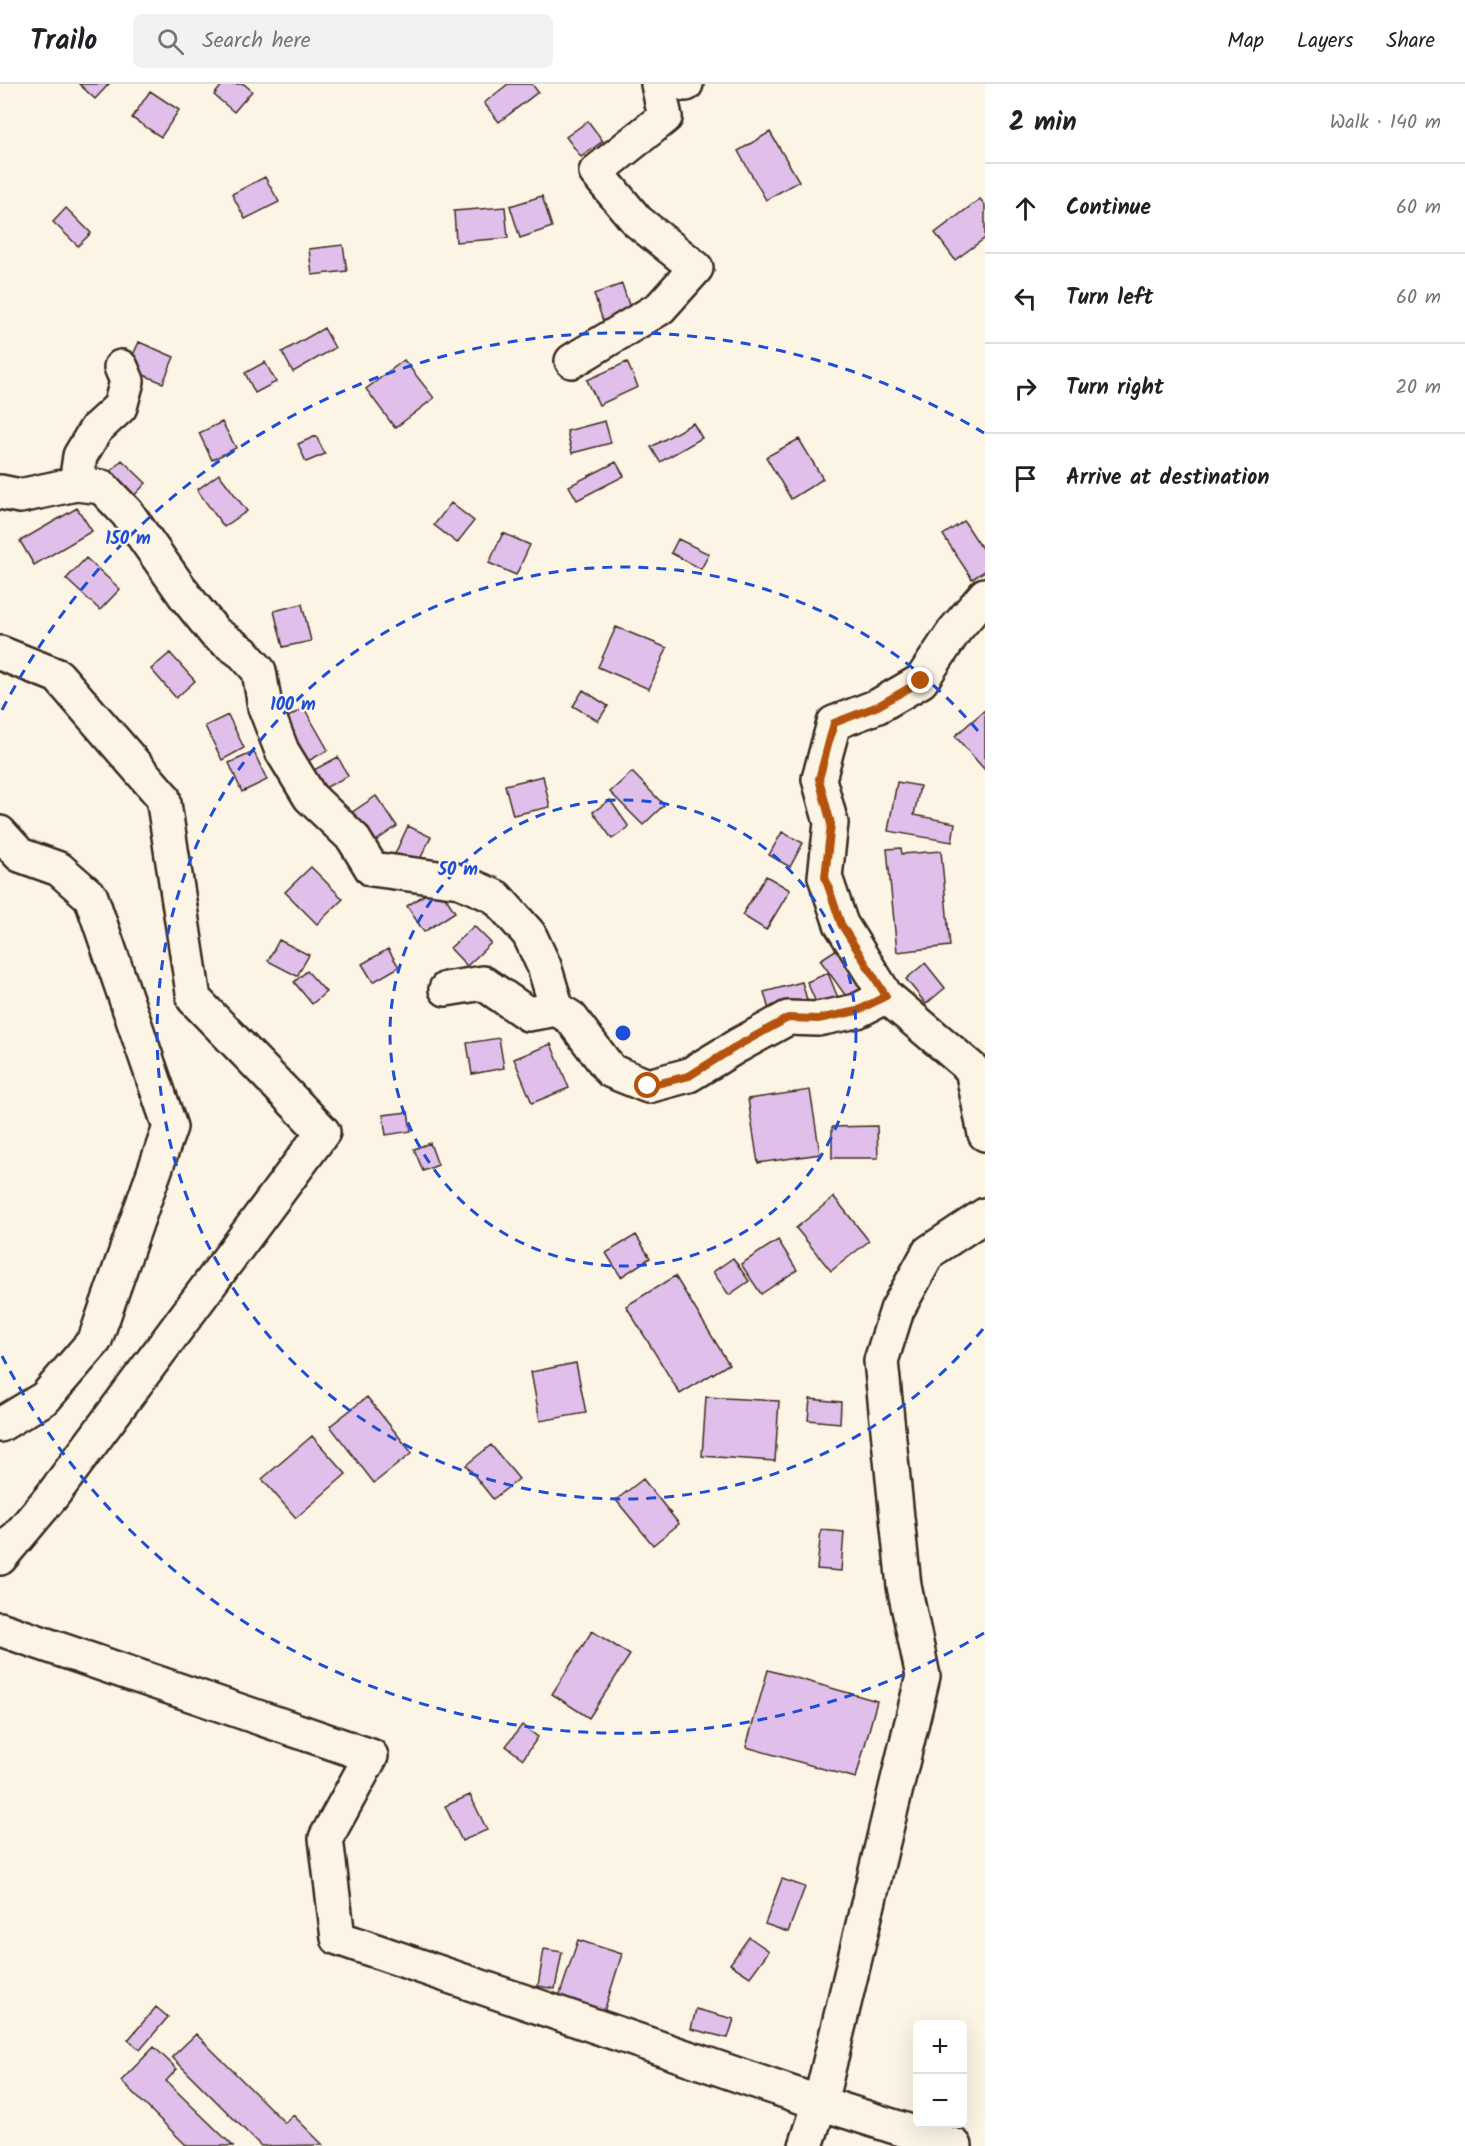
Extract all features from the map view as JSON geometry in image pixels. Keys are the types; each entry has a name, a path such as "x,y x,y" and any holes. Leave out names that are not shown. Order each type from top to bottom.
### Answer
{"street":[{"path":"572,361 660,308 696,268 637,221 596,171 665,117 658,84"},
{"path":"76,484 80,456 96,429 120,406 127,381 121,367"},
{"path":"0,492 20,496 76,484 102,487 127,513 186,597 215,633 243,653 259,671 265,707 282,751 310,797 353,838 372,869 460,881 496,897 529,934 544,966 557,1009 571,1018 611,1071 648,1086 689,1076 788,1018 818,1019 857,1011 886,996"},
{"path":"985,595 955,630 921,681 878,706 834,723 819,779 831,824 825,877 841,924 886,996 972,1069 985,1134"},
{"path":"0,653 58,676 163,797 194,999 323,1132 59,1486 0,1558"},
{"path":"0,833 20,855 59,869 91,897 170,1127 96,1340 45,1398 0,1425"},
{"path":"446,989 483,983 528,1014 557,1009"},
{"path":"806,2146 820,2103 923,1676 904,1586 881,1361 897,1310 929,1252 985,1215"},
{"path":"0,1629 371,1756 326,1838 338,1938 820,2103 955,2146"}],"building":[{"path":"79,84 109,84 95,99"},
{"path":"223,84 244,84 252,91 234,112 214,95"},
{"path":"508,84 532,84 538,92 499,122 484,103"},
{"path":"150,91 179,110 161,137 132,118"},
{"path":"588,121 603,141 581,157 566,137"},
{"path":"770,132 799,181 766,200 738,151"},
{"path":"265,177 279,202 245,219 232,194"},
{"path":"542,196 552,227 520,238 510,206"},
{"path":"980,199 985,205 985,238 955,260 935,233"},
{"path":"505,207 508,238 456,242 454,211"},
{"path":"66,208 91,233 78,246 53,222"},
{"path":"343,245 347,271 312,275 309,249"},
{"path":"622,284 632,314 604,324 594,294"},
{"path":"324,328 335,348 293,372 282,352"},
{"path":"139,342 174,357 163,383 127,368"},
{"path":"404,360 434,398 395,428 366,389"},
{"path":"265,362 276,382 255,393 245,373"},
{"path":"627,362 638,387 599,405 587,380"},
{"path":"605,421 611,443 572,453 567,431"},
{"path":"222,422 236,448 212,460 199,433"},
{"path":"693,423 702,438 660,462 651,447"},
{"path":"316,436 325,454 306,462 298,444"},
{"path":"799,439 823,479 791,499 766,457"},
{"path":"122,460 146,483 130,500 106,476"},
{"path":"616,462 624,476 577,500 569,486"},
{"path":"219,474 247,511 224,527 197,490"},
{"path":"451,503 474,521 457,543 434,525"},
{"path":"77,508 92,531 34,565 20,541"},
{"path":"964,521 985,553 985,571 972,579 943,535"},
{"path":"503,533 530,545 516,575 489,563"},
{"path":"678,539 709,554 701,569 671,553"},
{"path":"86,558 120,589 100,610 66,579"},
{"path":"302,604 311,641 283,647 274,611"},
{"path":"616,627 667,648 649,689 598,667"},
{"path":"170,653 195,681 176,698 151,669"},
{"path":"583,690 608,706 598,721 573,706"},
{"path":"304,708 328,750 301,765 277,723"},
{"path":"985,710 985,770 955,736"},
{"path":"228,715 244,748 222,760 205,726"},
{"path":"254,752 267,780 242,792 229,763"},
{"path":"338,757 348,776 321,790 312,771"},
{"path":"632,772 664,805 643,825 610,792"},
{"path":"543,776 550,807 513,815 505,785"},
{"path":"897,782 920,786 914,815 955,823 952,842 888,831"},
{"path":"376,796 397,826 373,843 351,813"},
{"path":"610,800 629,827 612,839 593,812"},
{"path":"408,826 431,837 415,869 393,858"},
{"path":"782,832 803,843 790,867 769,855"},
{"path":"901,848 902,854 941,851 950,946 897,952 887,849"},
{"path":"311,867 343,899 317,924 285,892"},
{"path":"766,876 790,890 766,930 742,915"},
{"path":"438,886 455,912 424,932 407,906"},
{"path":"474,926 491,943 467,966 450,948"},
{"path":"279,940 309,955 297,976 268,961"},
{"path":"388,949 399,967 373,982 362,964"},
{"path":"837,949 869,995 853,1006 820,960"},
{"path":"925,963 945,988 926,1004 906,979"},
{"path":"307,971 326,992 312,1004 294,982"},
{"path":"828,973 838,998 818,1007 807,982"},
{"path":"802,982 809,1007 771,1017 764,992"},
{"path":"499,1038 504,1068 472,1074 467,1043"},
{"path":"551,1044 569,1088 532,1103 514,1059"},
{"path":"810,1090 820,1154 758,1163 748,1099"},
{"path":"408,1112 411,1131 386,1135 383,1115"},
{"path":"877,1126 878,1158 832,1158 832,1127"},
{"path":"430,1143 438,1165 423,1171 414,1149"},
{"path":"834,1197 869,1241 831,1271 796,1228"},
{"path":"636,1235 650,1258 621,1277 606,1253"},
{"path":"778,1240 797,1270 761,1294 741,1264"},
{"path":"733,1258 749,1281 729,1295 713,1272"},
{"path":"675,1276 729,1364 680,1394 626,1306"},
{"path":"576,1363 586,1413 540,1421 531,1372"},
{"path":"367,1397 412,1453 374,1483 330,1426"},
{"path":"706,1397 779,1401 775,1461 702,1456"},
{"path":"810,1399 841,1402 840,1423 808,1420"},
{"path":"312,1436 346,1474 296,1518 262,1479"},
{"path":"491,1445 519,1479 493,1499 466,1465"},
{"path":"643,1479 679,1524 653,1545 616,1500"},
{"path":"821,1530 844,1532 841,1571 817,1569"},
{"path":"592,1631 630,1655 589,1718 552,1694"},
{"path":"768,1670 877,1701 856,1778 746,1747"},
{"path":"522,1725 538,1737 523,1759 506,1746"},
{"path":"470,1795 487,1830 462,1841 445,1806"},
{"path":"782,1879 805,1887 788,1932 765,1924"},
{"path":"749,1937 769,1951 750,1977 730,1964"},
{"path":"578,1940 622,1954 602,2018 557,2003"},
{"path":"544,1949 562,1952 555,1989 538,1986"},
{"path":"156,2007 168,2017 140,2050 128,2040"},
{"path":"696,2009 734,2019 728,2038 691,2029"},
{"path":"196,2034 285,2123 293,2115 323,2145 261,2146 172,2057"},
{"path":"154,2047 177,2069 166,2081 233,2146 187,2146 121,2081"}],"route":[{"path":"648,1086 689,1076 711,1061 788,1018 818,1019 857,1011 886,996 841,924 825,877 831,824 819,779 834,723 878,706 921,681"}]}
